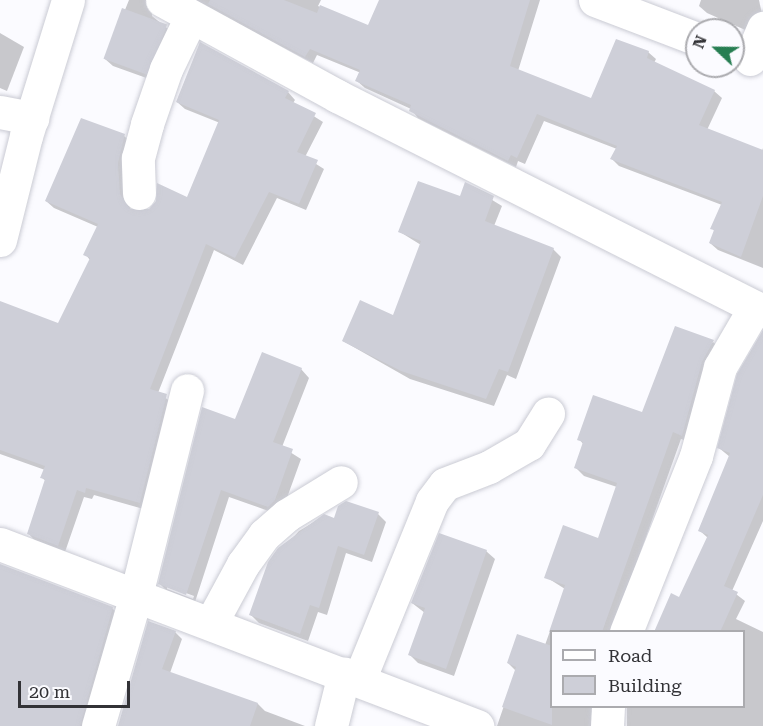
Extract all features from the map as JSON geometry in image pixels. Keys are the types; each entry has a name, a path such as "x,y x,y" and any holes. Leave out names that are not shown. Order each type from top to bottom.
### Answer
{"street":[{"path":"0,240 32,118 69,0"},
{"path":"162,0 337,96 759,309 720,367 696,456 627,630"},
{"path":"595,0 685,34"},
{"path":"140,193 138,158 147,124 166,69 191,17"},
{"path":"749,58 763,28"},
{"path":"0,112 32,118"},
{"path":"98,726 136,595 187,390"},
{"path":"331,726 432,501 445,484 489,467 529,444 548,413"},
{"path":"211,623 243,564 264,535 287,515 341,482"},
{"path":"0,544 477,726"},
{"path":"607,726 609,708"}],"building":[{"path":"210,0 284,0 317,13 320,5 368,25 379,0 530,0 510,66 591,98 616,39 649,51 647,58 685,76 685,78 715,90 699,125 763,150 763,196 741,257 709,243 714,230 710,229 722,202 610,159 617,146 537,114 517,158 511,155 508,161 409,111 411,105 355,81 360,70 310,49 305,57 208,4"},
{"path":"122,8 167,24 149,75 104,59"},
{"path":"200,42 289,91 285,98 316,113 297,152 318,160 299,204 269,192 235,258 206,244 150,389 167,394 140,503 86,488 85,493 77,490 58,546 27,534 45,479 40,478 45,466 0,450 0,301 58,323 90,258 83,255 98,224 45,201 81,118 125,134 118,163 120,194 130,209 149,209 156,201 157,183 187,197 219,120 176,102"},
{"path":"418,181 460,196 465,182 494,196 485,221 554,248 508,372 499,369 486,399 401,371 342,341 360,300 393,315 421,241 398,232"},
{"path":"675,326 714,340 702,362 682,436 673,432 603,630 550,630 549,632 565,585 544,578 563,525 598,538 617,483 574,468 583,442 577,440 593,395 642,412"},
{"path":"763,330 763,495 724,586 738,592 721,630 655,630 671,593 679,597 708,535 698,531 730,453 717,448 737,374"},
{"path":"262,352 302,368 273,442 293,449 275,500 268,507 221,490 186,595 158,584 202,407 235,419"},
{"path":"346,501 379,512 364,555 338,546 319,608 310,605 300,634 249,615 268,562 278,548 324,514 334,518 338,506"},
{"path":"439,533 487,550 446,669 408,655 425,608 411,603"},
{"path":"0,564 113,607 80,726 0,726"},
{"path":"148,621 176,631 162,669 258,703 250,726 118,726"},
{"path":"517,634 550,645 552,725 502,707 516,667 507,663"}]}
